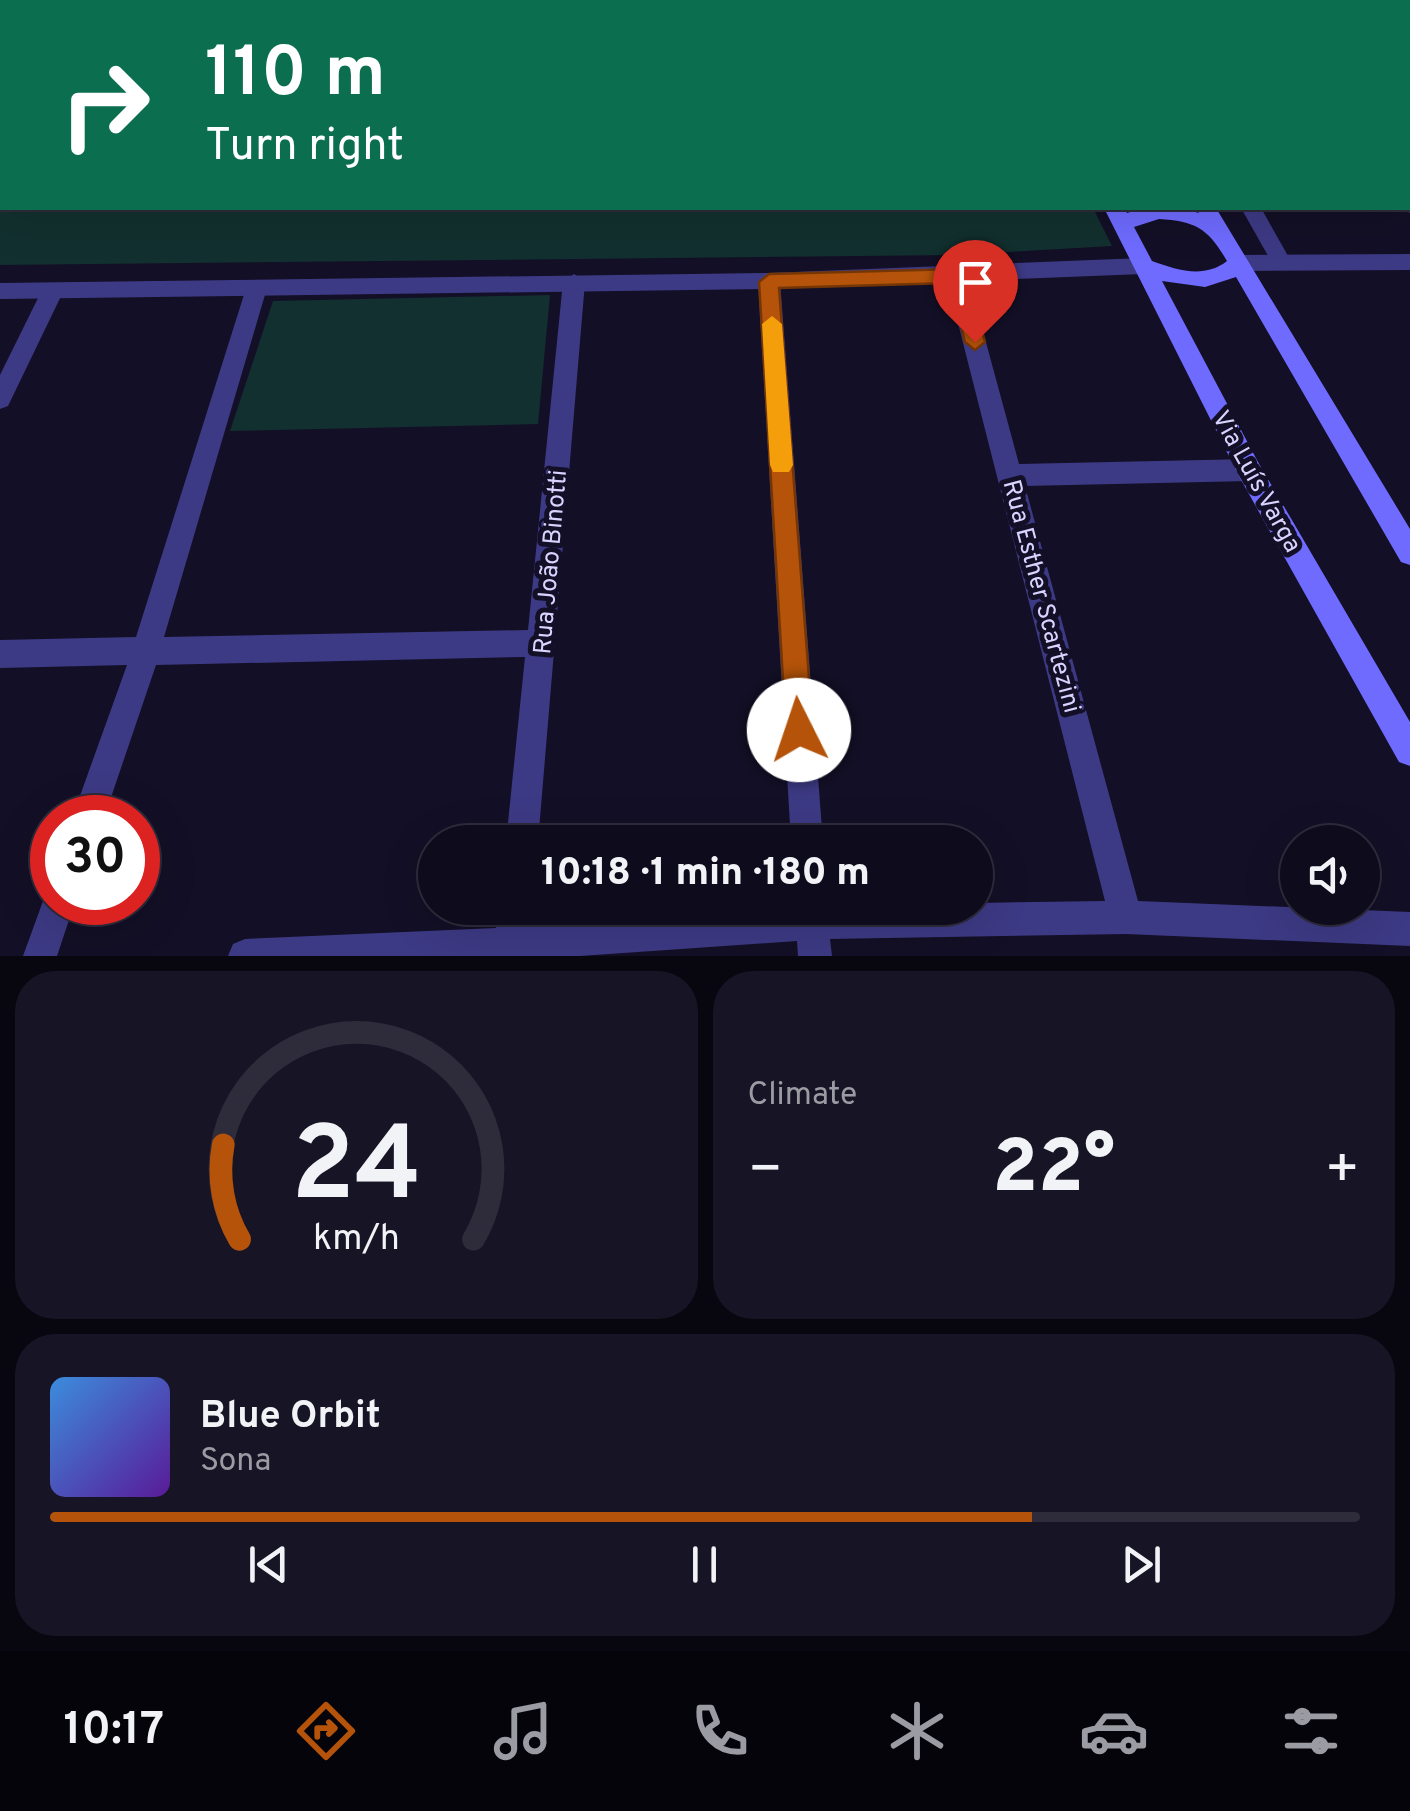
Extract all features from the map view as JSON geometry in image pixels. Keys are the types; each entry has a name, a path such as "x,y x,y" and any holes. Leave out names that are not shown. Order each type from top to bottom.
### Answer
{"main road":[{"path":"1118,216 1155,212 1213,218 1410,554"},
{"name":"Via Luís Varga","path":"1118,216 1250,470 1410,751"},
{"path":"1143,266 1182,279 1201,280 1230,272 1239,264"}],"street":[{"path":"1251,210 1282,263"},
{"path":"1239,264 1410,262"},
{"path":"0,291 769,282 1143,266"},
{"name":"Rua Esther Scartezini","path":"957,276 1126,917"},
{"name":"Rua João Binotti","path":"524,825 574,282"},
{"path":"769,282 806,825"},
{"path":"96,795 146,651 256,288"},
{"path":"0,399 52,292"},
{"path":"1012,476 1250,470"},
{"path":"0,654 542,643"},
{"path":"245,956 1126,917 1410,929"},
{"path":"40,956 50,925"},
{"path":"511,944 513,925"}],"green space":[{"path":"0,210 1094,210 1112,246 956,255 0,265"},
{"path":"550,295 538,424 230,431 273,301"}],"slow traffic":[{"path":"772,324 781,465"}],"route":[{"path":"799,730 769,282 957,276 975,342"}]}
